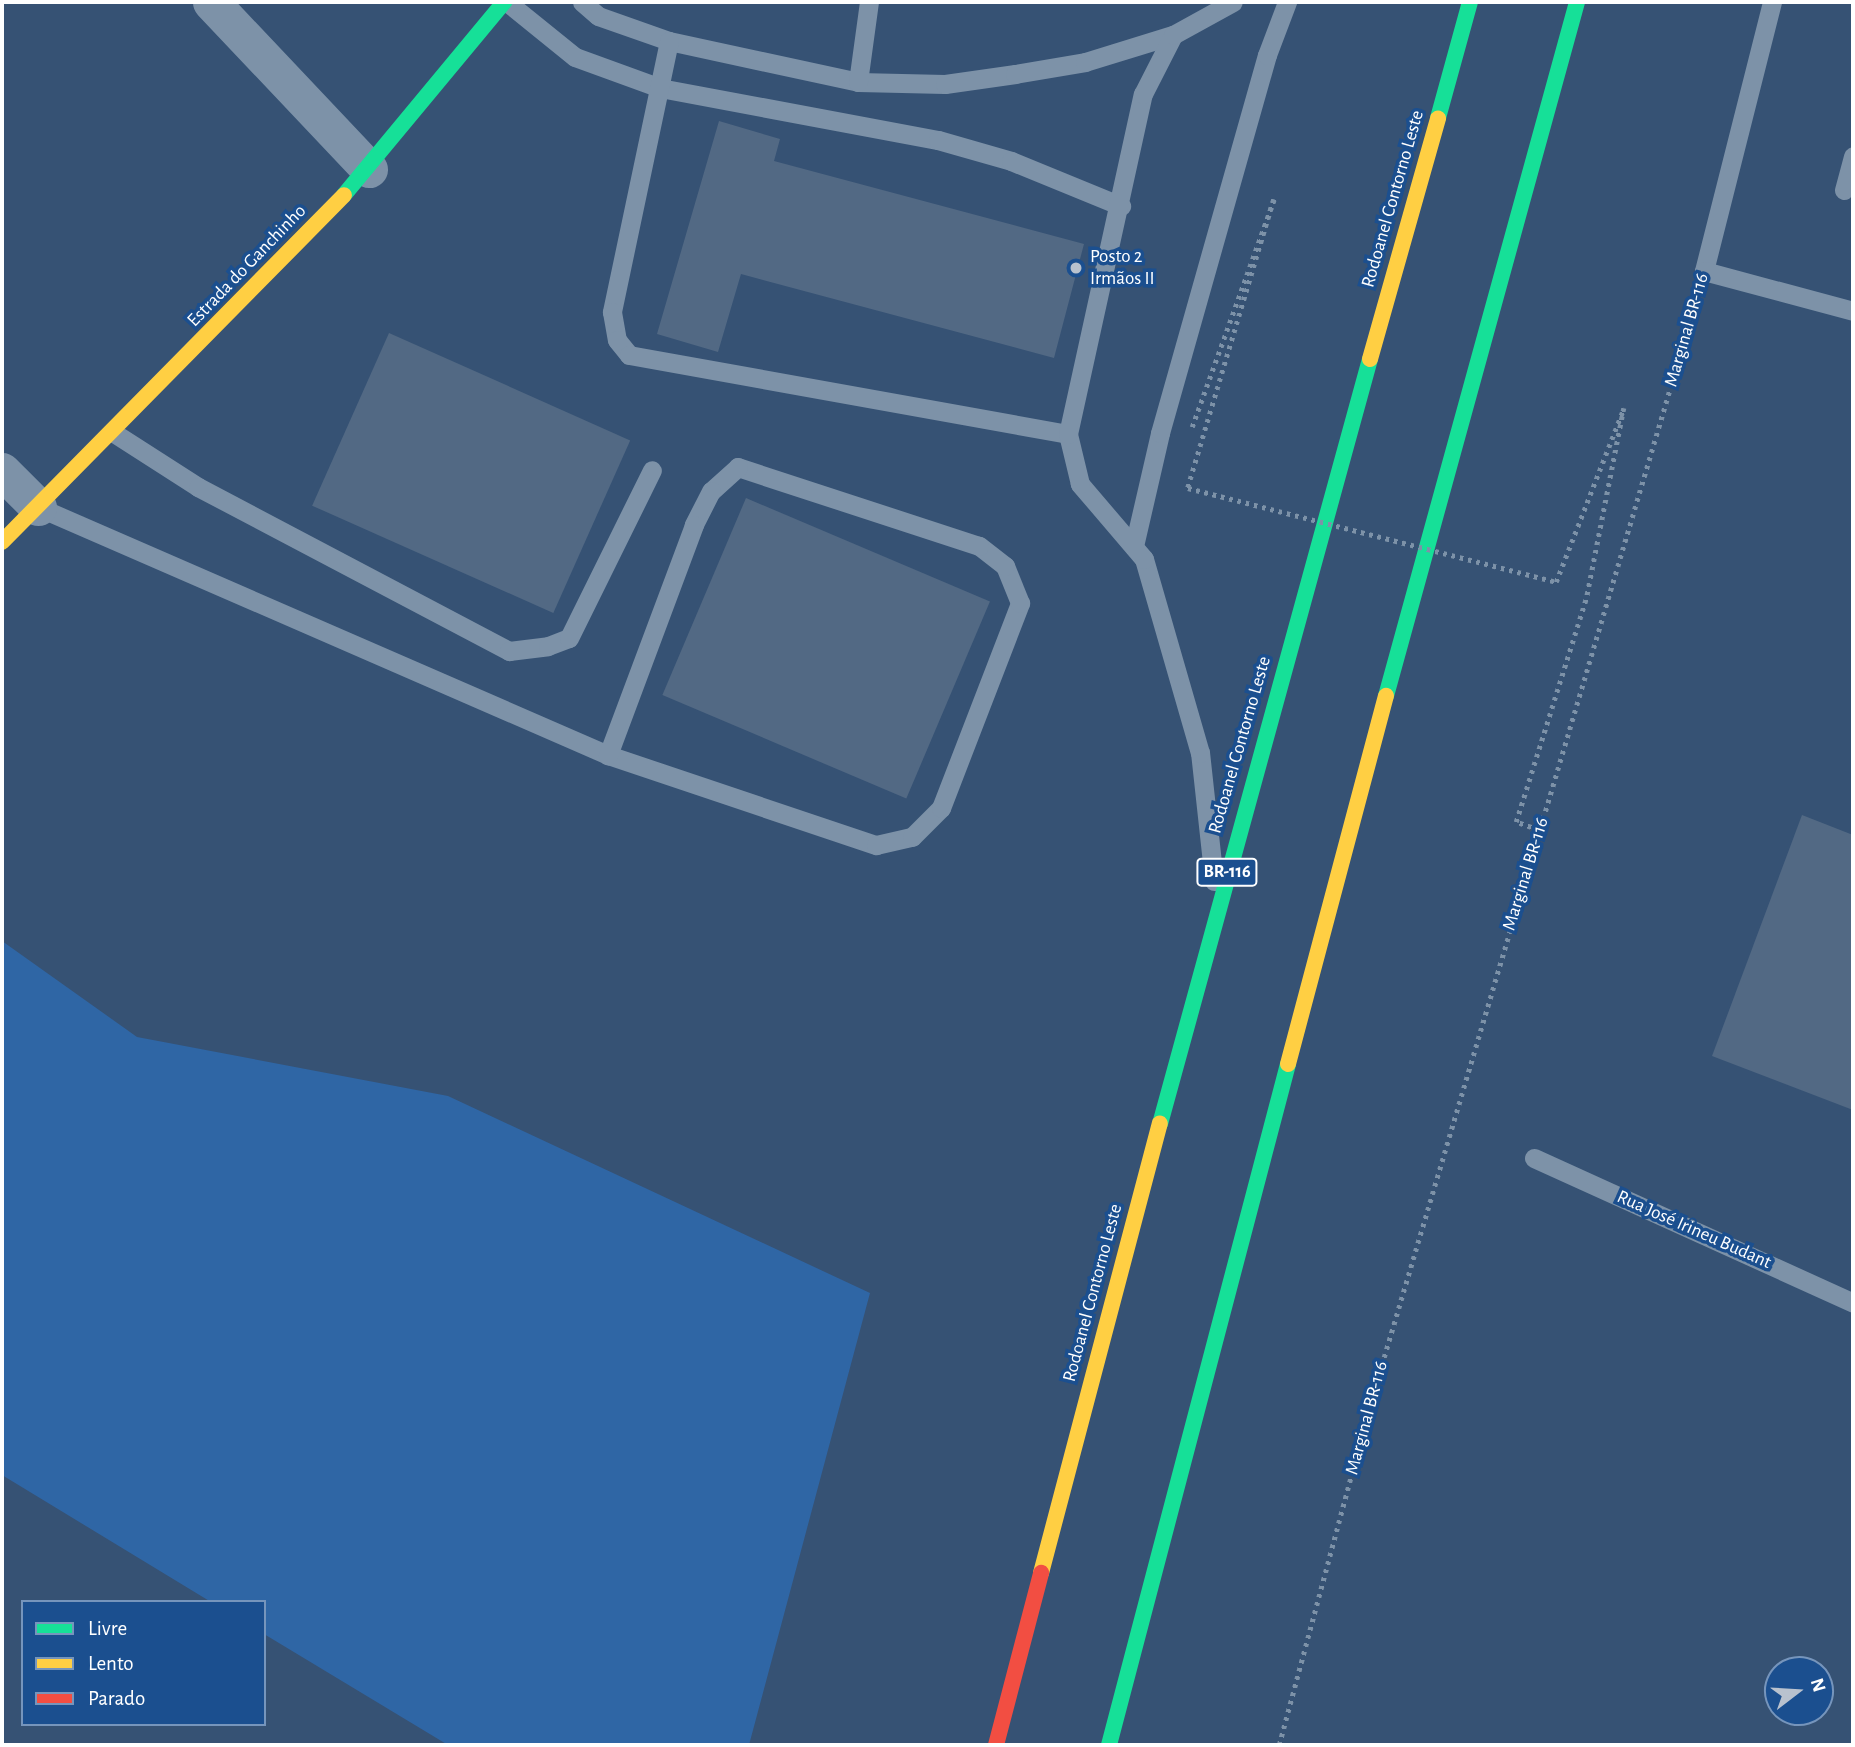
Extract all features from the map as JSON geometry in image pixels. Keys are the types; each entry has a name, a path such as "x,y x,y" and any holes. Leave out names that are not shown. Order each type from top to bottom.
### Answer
{"main road":[{"name":"Estrada do Ganchinho","path":"2,542 114,433 369,169 506,2"},
{"name":"Rodoanel Contorno Leste","path":"996,1745 1217,907 1470,2"},
{"path":"1109,1745 1355,810 1577,2"}],"street":[{"path":"211,2 369,169"},
{"path":"2,471 38,507"}],"lane":[{"path":"506,2 575,57 660,88 938,140 1010,161 1121,206"},
{"path":"582,2 598,16 669,41 858,82 945,84 1085,62 1172,35 1233,2"},
{"path":"858,82 869,2"},
{"path":"1133,546 1193,316 1267,55 1287,2"},
{"name":"Marginal BR-116","path":"1704,271 1772,2"},
{"path":"1172,35 1143,94 1121,206 1068,434 1080,484 1144,559 1200,753 1217,907"},
{"path":"669,41 612,312 617,340 629,355 1068,434"},
{"path":"1844,190 1853,156"},
{"path":"1704,271 1853,311"},
{"path":"114,433 198,487 509,650 548,646 569,638 652,470"},
{"path":"38,507 608,755 876,845 912,836 941,808 1020,603 1005,566 979,546 738,467 711,491 694,525 608,755"},
{"name":"Rua José Irineu Budant","path":"1534,1158 1853,1303"}],"path":[{"path":"1192,427 1274,199 1188,488 1556,582 1624,408 1587,596 1516,822 1539,830"},
{"name":"Marginal BR-116","path":"1279,1745 1372,1398 1704,271"}],"shaded area":[{"path":"2,941 137,1037 448,1096 870,1293 749,1745 448,1745 266,1635 266,1600 208,1600 2,1475"}],"building":[{"path":"719,121 780,139 774,161 1084,244 1054,358 741,274 718,352 657,334"},
{"path":"389,333 630,440 553,613 312,506"},
{"path":"746,498 990,602 906,799 662,695"},
{"path":"1802,815 1853,835 1853,1110 1712,1056"}],"traffic: fast":[{"path":"344,195 504,2"},
{"path":"1438,118 1470,2"},
{"path":"1386,696 1577,2"},
{"path":"1160,1124 1370,359"},
{"path":"1109,1745 1288,1064"}],"traffic: slow":[{"path":"1370,359 1438,118"},
{"path":"2,542 344,195"},
{"path":"1288,1064 1386,696"},
{"path":"1041,1573 1160,1124"}],"traffic: jam":[{"path":"996,1745 1041,1573"}],"place":[{"name":"Posto 2 Irmãos II","path":"1076,268"}]}
